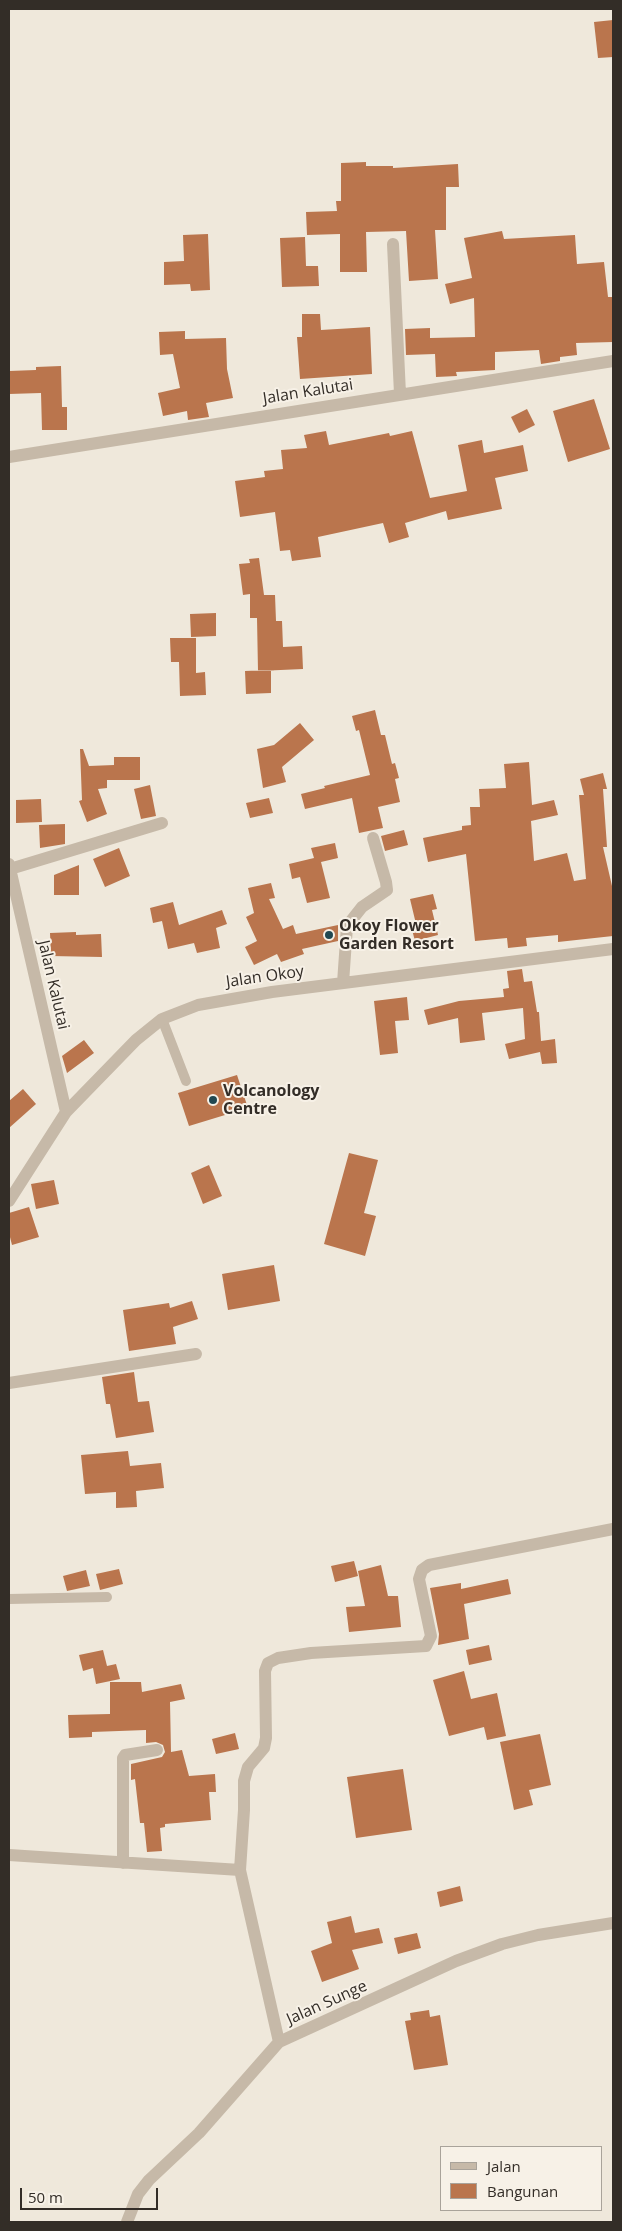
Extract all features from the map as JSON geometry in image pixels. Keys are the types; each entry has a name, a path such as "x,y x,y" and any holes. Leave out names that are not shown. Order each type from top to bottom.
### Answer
{"street":[{"path":"393,244 400,394"},
{"name":"Jalan Kalutai","path":"9,457 613,360"},
{"path":"9,867 162,823"},
{"path":"343,983 347,926 362,907 387,890 374,838"},
{"name":"Jalan Kalutai","path":"9,867 66,1112"},
{"name":"Jalan Okoy","path":"9,1201 66,1112 136,1040 162,1019 198,1005 227,999 613,949"},
{"path":"9,1383 196,1354"},
{"path":"279,2042 240,1870 244,1819 244,1782 248,1768 264,1748 266,1738 265,1672 268,1663 278,1658 312,1653 426,1646 431,1636 419,1579 422,1570 429,1565 613,1529"},
{"path":"124,1863 123,1758 125,1755 157,1750"},
{"path":"9,1855 240,1870"},
{"name":"Jalan Sunge","path":"127,2222 138,2194 148,2180 199,2133 279,2042 456,1961 502,1944 538,1935 613,1922"}],"lane":[{"path":"162,1019 186,1081"},
{"path":"9,1599 107,1597"}],"building":[{"path":"613,20 613,57 598,58 594,22"},
{"path":"366,162 366,166 393,166 393,168 458,164 459,187 446,187 446,230 435,230 438,279 409,281 406,231 366,232 367,272 340,272 340,234 307,235 306,212 337,211 336,201 341,201 341,163"},
{"path":"502,231 504,239 575,235 577,264 604,262 608,297 613,297 613,342 576,343 577,355 560,357 560,361 541,364 539,350 495,352 495,370 456,372 457,376 436,377 435,354 406,355 405,329 430,328 430,338 475,337 474,298 450,304 445,284 472,278 464,238"},
{"path":"208,234 210,290 191,291 190,284 164,285 164,262 184,261 183,235"},
{"path":"305,237 306,266 318,266 319,286 282,287 280,238"},
{"path":"302,314 320,314 321,330 370,327 372,374 300,379 297,337 302,337"},
{"path":"185,331 185,339 226,338 227,369 233,398 206,403 209,417 188,420 187,411 163,416 158,393 180,388 173,354 160,355 159,332"},
{"path":"61,366 62,407 67,407 67,430 42,430 41,393 9,394 9,371 36,370 36,367"},
{"path":"594,399 610,449 568,462 553,411"},
{"path":"527,409 535,425 519,433 511,417"},
{"path":"326,431 329,445 389,433 390,436 412,431 430,498 467,491 458,445 482,440 484,453 523,445 528,471 495,478 502,509 448,520 446,511 405,523 409,537 389,543 383,523 318,537 321,557 292,561 290,550 280,551 275,512 240,517 235,481 265,477 264,471 283,469 281,450 307,448 304,435"},
{"path":"259,558 264,595 275,595 276,621 282,621 283,647 302,646 303,669 258,671 257,618 250,618 250,594 243,595 239,564 250,563 249,559"},
{"path":"216,613 216,636 191,637 190,614"},
{"path":"170,638 196,638 196,673 205,672 206,695 180,696 179,662 171,662"},
{"path":"271,670 271,693 246,694 245,671"},
{"path":"375,710 381,735 385,735 392,764 395,763 399,778 395,779 400,802 378,807 383,828 359,833 352,798 305,809 301,794 325,788 324,786 370,775 359,730 356,731 352,716"},
{"path":"300,723 314,740 282,767 286,782 263,788 257,749 274,745"},
{"path":"80,749 83,749 89,766 114,765 114,757 140,757 140,780 107,780 107,788 98,789 107,814 87,822 79,801 82,800"},
{"path":"529,762 532,805 554,800 558,815 531,821 534,861 567,853 574,881 586,879 579,795 584,795 580,779 603,773 607,789 603,789 607,847 603,847 612,886 613,936 558,942 558,935 526,938 527,946 508,948 507,938 475,941 466,854 428,862 423,838 462,830 462,826 471,825 470,807 480,807 479,789 506,788 504,764"},
{"path":"150,785 156,816 141,819 134,789"},
{"path":"269,798 273,813 250,818 246,803"},
{"path":"41,799 42,822 16,823 16,800"},
{"path":"65,824 65,844 40,848 39,825"},
{"path":"404,830 408,845 385,851 381,836"},
{"path":"335,843 338,858 321,862 330,898 307,903 300,877 292,879 289,864 314,858 311,848"},
{"path":"119,848 130,876 105,887 93,859"},
{"path":"79,865 79,895 54,895 54,875"},
{"path":"271,883 275,898 269,899 283,929 293,925 296,934 338,925 338,941 302,949 304,954 281,962 277,954 254,965 245,947 257,941 246,917 254,913 248,888"},
{"path":"433,894 437,909 432,910 438,935 415,941 411,926 416,924 410,899"},
{"path":"173,902 179,925 222,910 227,924 216,928 220,948 197,953 194,943 168,949 162,921 153,923 150,908"},
{"path":"76,932 76,935 101,934 102,957 51,956 50,933"},
{"path":"522,969 524,982 532,981 537,1012 539,1012 541,1041 555,1039 557,1063 542,1064 540,1052 509,1059 505,1044 525,1039 523,1008 482,1013 485,1040 460,1043 458,1018 428,1025 424,1010 459,1001 504,997 503,989 509,988 507,971"},
{"path":"407,997 409,1020 395,1021 398,1053 380,1055 374,1001"},
{"path":"84,1040 94,1053 67,1073 62,1056"},
{"name":"Volcanology Centre","path":"237,1075 248,1108 189,1126 178,1093"},
{"path":"23,1089 36,1104 9,1128 9,1101"},
{"path":"349,1153 378,1160 364,1213 376,1216 365,1256 324,1244"},
{"path":"209,1165 222,1196 203,1204 191,1173"},
{"path":"54,1180 59,1204 36,1209 31,1184"},
{"path":"29,1207 39,1237 12,1245 9,1233 9,1213"},
{"path":"274,1265 280,1301 228,1310 222,1274"},
{"path":"192,1301 198,1319 173,1327 176,1344 129,1351 123,1310 169,1303 170,1308"},
{"path":"134,1372 138,1402 149,1401 154,1432 116,1438 110,1404 106,1404 102,1377"},
{"path":"128,1451 130,1466 161,1463 164,1488 136,1491 137,1507 116,1508 116,1492 85,1494 81,1455"},
{"path":"354,1561 358,1576 335,1582 331,1566"},
{"path":"381,1565 388,1596 398,1596 401,1627 349,1632 346,1607 365,1606 358,1571"},
{"path":"119,1569 123,1584 100,1590 96,1574"},
{"path":"86,1570 90,1586 67,1591 63,1576"},
{"path":"508,1579 511,1594 464,1604 469,1639 438,1645 439,1634 430,1588 461,1583 461,1589"},
{"path":"489,1645 492,1660 469,1665 466,1650"},
{"path":"103,1650 107,1666 116,1664 120,1679 96,1684 93,1668 83,1671 79,1655"},
{"path":"464,1671 471,1699 497,1693 506,1736 487,1740 484,1727 449,1736 433,1680"},
{"path":"110,1682 141,1682 142,1692 181,1684 185,1699 170,1702 171,1752 182,1750 189,1776 215,1774 216,1792 209,1792 211,1820 165,1824 165,1827 160,1828 162,1851 147,1852 144,1823 140,1823 135,1779 131,1780 131,1764 162,1757 165,1752 163,1745 156,1742 146,1743 146,1730 92,1732 92,1737 69,1738 68,1715 110,1714"},
{"path":"235,1733 239,1749 216,1754 212,1739"},
{"path":"540,1734 551,1785 529,1790 533,1805 514,1810 500,1742"},
{"path":"403,1769 412,1830 356,1838 347,1777"},
{"path":"460,1886 463,1901 440,1907 437,1892"},
{"path":"351,1916 355,1933 379,1928 383,1943 352,1950 359,1969 322,1982 311,1951 332,1943 327,1922"},
{"path":"417,1933 421,1948 398,1954 394,1938"},
{"path":"429,2010 430,2017 440,2015 448,2065 414,2070 405,2021 411,2020 410,2013"}],"place":[{"name":"Okoy Flower Garden Resort","path":"329,935"},
{"name":"Volcanology Centre","path":"213,1100"}]}
